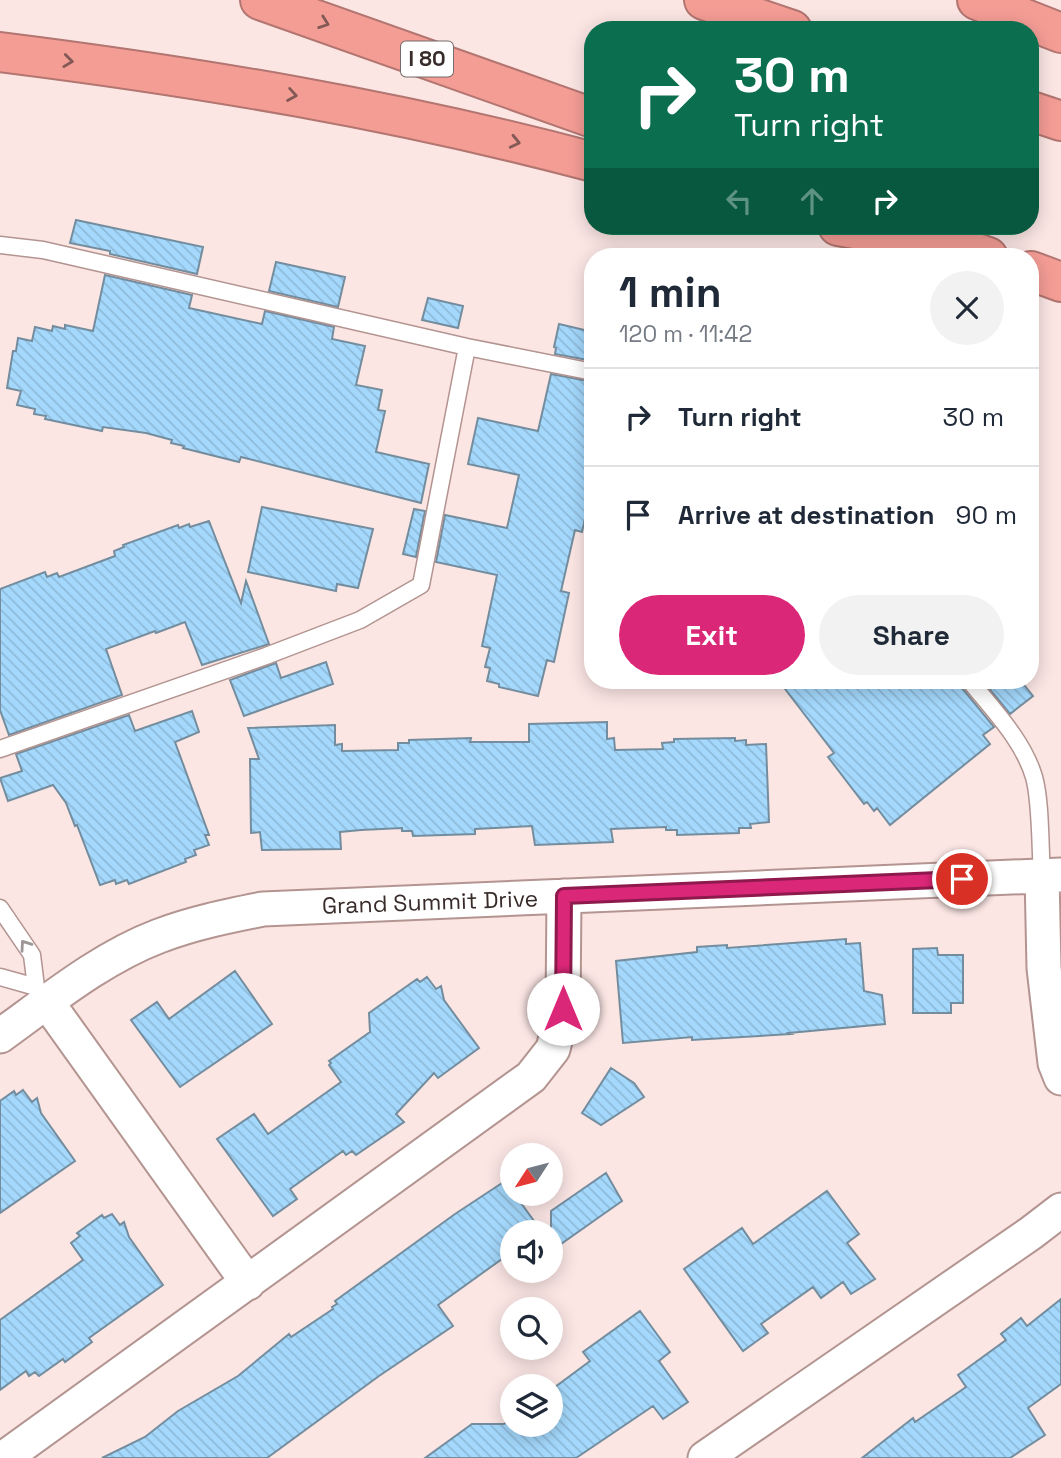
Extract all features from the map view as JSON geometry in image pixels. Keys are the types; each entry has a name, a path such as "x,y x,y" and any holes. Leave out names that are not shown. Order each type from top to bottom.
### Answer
{"highway":[{"name":"I 80","path":"260,0 584,115"},
{"path":"704,0 766,21"},
{"path":"977,0 1030,21"},
{"path":"1039,24 1061,33"},
{"path":"0,52 182,76 358,107 584,160"},
{"path":"1039,114 1061,121"},
{"path":"884,235 951,248"},
{"path":"923,235 960,248"},
{"path":"1039,274 1061,282"}],"street":[{"name":"Grand Summit Drive","path":"0,1036 41,995 157,937 207,920 263,909 1052,875"},
{"path":"1052,875 1044,968 1055,1063 1061,1079"},
{"path":"4,1458 531,1077 553,1049 563,1009 564,896"},
{"path":"41,995 248,1283"},
{"path":"705,1458 1061,1210"}],"lane":[{"path":"0,245 44,250 467,347 584,370"},
{"path":"0,749 266,656 360,620 421,585 467,347"},
{"path":"976,689 1020,745 1029,763 1035,780 1052,875"},
{"path":"0,908 32,955 41,995"},
{"path":"0,977 41,995"}],"building":[{"path":"76,220 203,247 197,274 70,243"},
{"path":"276,262 345,277 338,307 269,291"},
{"path":"105,275 192,295 189,308 262,324 265,311 334,327 332,339 365,346 356,385 382,390 378,410 385,411 376,452 429,464 421,503 241,457 239,462 183,448 184,446 171,443 172,440 146,433 103,427 102,431 45,419 46,416 34,414 35,409 17,405 21,391 7,388 18,338 32,341 35,327 52,331 53,326 65,329 65,325 93,331"},
{"path":"428,298 463,306 458,328 422,320"},
{"path":"559,324 584,330 584,359 555,354"},
{"path":"551,374 584,380 584,523 582,532 575,530 561,591 569,593 554,662 547,660 538,696 499,687 499,684 487,681 490,668 485,667 490,648 482,646 497,575 436,562 445,515 507,528 519,475 468,464 478,418 538,431"},
{"path":"262,507 373,529 358,588 337,584 336,591 248,572"},
{"path":"414,509 425,511 416,557 403,554"},
{"path":"209,521 241,603 246,581 269,644 202,665 185,622 156,633 155,631 106,649 122,695 9,735 0,710 0,589 45,572 47,577 57,573 59,577 115,556 114,551 124,547 123,545 178,525 179,528 189,524 190,527"},
{"path":"326,662 333,684 244,716 230,680 276,663 281,678"},
{"path":"785,689 963,689 994,727 983,735 990,744 890,825 877,808 874,811 867,802 864,804 828,757 834,753"},
{"path":"990,689 1027,689 1033,696 1010,714"},
{"path":"192,711 199,732 175,742 209,835 205,835 209,845 194,850 196,855 185,859 186,862 129,884 127,880 116,884 115,880 100,885 77,825 75,826 66,803 53,785 8,801 0,778 22,771 16,754 129,715 135,731"},
{"path":"607,722 607,739 614,738 615,750 663,749 662,743 674,742 674,739 735,738 735,741 746,740 746,745 766,744 769,822 750,824 751,828 739,828 739,833 677,835 677,830 666,830 666,827 611,829 613,842 535,845 532,826 475,829 475,834 413,836 412,831 402,831 402,828 340,832 341,849 262,850 260,832 251,833 250,759 259,759 248,728 335,725 335,745 342,744 342,751 398,750 398,743 409,743 409,740 471,738 470,742 529,742 529,724"},
{"path":"846,939 846,944 860,943 864,991 882,995 885,1024 789,1033 791,1034 692,1040 692,1037 623,1043 616,961 697,952 697,947 727,945 727,948"},
{"path":"937,948 938,955 963,955 963,1003 951,1003 951,1013 913,1013 913,949"},
{"path":"235,971 272,1024 180,1087 131,1020 157,1002 169,1019"},
{"path":"427,977 436,989 441,986 444,1000 479,1048 438,1078 434,1073 396,1114 404,1122 356,1155 352,1151 346,1155 343,1151 290,1189 297,1199 273,1216 217,1139 254,1114 268,1134 341,1082 329,1061 370,1032 369,1013 417,979 420,982"},
{"path":"611,1068 634,1083 644,1097 601,1125 582,1113"},
{"path":"23,1090 32,1102 37,1098 41,1113 75,1161 0,1213 0,1101 14,1091 16,1095"},
{"path":"606,1173 622,1201 563,1243 563,1220 551,1220 551,1211 564,1206 564,1202"},
{"path":"500,1184 500,1206 523,1206 533,1220 500,1220 500,1260 438,1305 453,1326 267,1458 102,1458 145,1437 178,1411 238,1376 289,1334 291,1337 333,1309 337,1304 335,1301"},
{"path":"827,1191 859,1234 847,1243 875,1279 851,1294 843,1282 821,1298 813,1287 761,1324 768,1333 743,1351 684,1269 742,1228 753,1244"},
{"path":"112,1214 120,1225 124,1222 129,1237 163,1285 89,1338 92,1342 65,1362 63,1359 39,1376 35,1372 29,1376 26,1371 0,1390 0,1320 83,1260 71,1243 80,1236 77,1233 102,1215 104,1218"},
{"path":"1061,1299 1061,1384 1028,1408 1045,1435 1010,1458 862,1458 913,1418 915,1422 966,1387 958,1375 1006,1340 1001,1334 1021,1318 1027,1326"},
{"path":"640,1311 670,1352 659,1361 688,1402 663,1419 653,1406 576,1458 425,1458 472,1424 500,1424 500,1437 563,1437 563,1381 590,1361 583,1352"}],"route":[{"path":"563,1009 564,896 962,879"}]}
